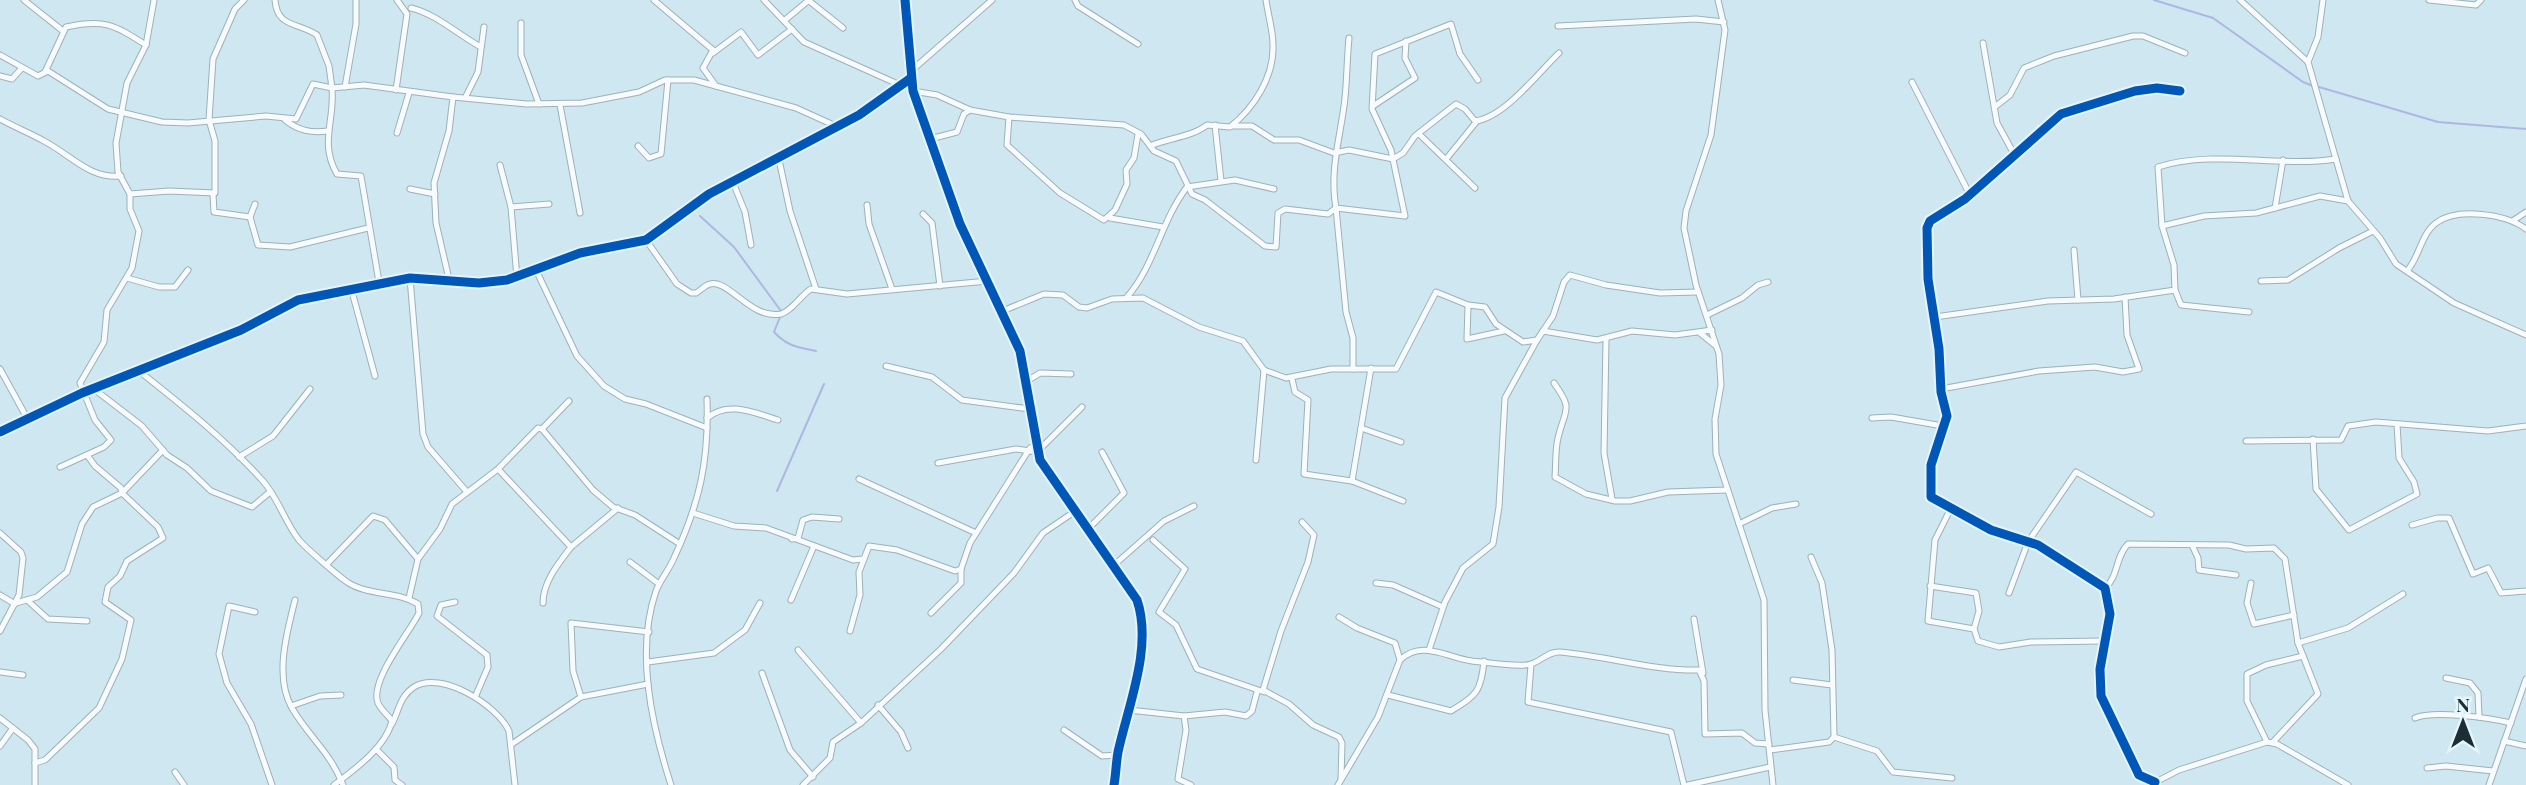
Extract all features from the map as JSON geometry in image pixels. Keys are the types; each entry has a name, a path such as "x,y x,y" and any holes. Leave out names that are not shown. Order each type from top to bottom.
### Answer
{"street":[{"path":"24,0 63,31"},
{"path":"60,467 111,440 98,425 82,393 81,380 104,342 106,313 132,268 139,231 130,209 130,194 115,155 127,83 146,45 154,0"},
{"path":"244,0 232,15 213,59 209,120 215,141 214,212 250,217"},
{"path":"275,0 276,10 283,22 317,35 329,66 334,103 328,131 327,157 337,174 361,176 379,282"},
{"path":"345,87 356,24 356,0"},
{"path":"397,0 398,6 437,18 479,46"},
{"path":"396,90 412,0"},
{"path":"654,0 711,48 713,53"},
{"path":"764,0 810,46 900,85"},
{"path":"785,20 808,0 843,28"},
{"path":"905,0 914,91 960,225 1020,351 1037,452 1053,483 1138,600 1142,619 1129,710 1117,755 1114,785"},
{"path":"911,71 992,0"},
{"path":"1075,0 1078,6 1138,44"},
{"path":"1232,126 1255,102 1270,61 1273,44 1266,0"},
{"path":"1718,0 1724,22 1711,135 1685,218 1686,243 1698,292 1717,347 1721,385 1715,419 1715,444 1727,491 1757,571 1764,600 1765,710 1773,785"},
{"path":"2240,0 2308,62 2348,201 2396,264 2438,294 2472,313 2526,335"},
{"path":"2308,62 2318,37 2323,0"},
{"path":"2429,0 2467,5 2476,5 2481,0"},
{"path":"1558,26 1696,19 1724,22"},
{"path":"45,72 66,27 103,22 120,28 146,45"},
{"path":"520,23 522,55 539,104"},
{"path":"914,91 937,95 970,110 1009,117 1074,123 1118,123 1141,134 1150,146 1179,164 1187,187 1265,246 1273,248 1276,247 1278,213 1285,209 1328,214 1336,208 1405,216 1393,159 1381,126 1372,112 1375,54 1451,24 1460,54 1478,80"},
{"path":"466,96 478,72 479,46 484,27"},
{"path":"716,86 703,68 704,62 741,32 758,55 792,29"},
{"path":"1996,106 2010,95 2024,68 2054,57 2133,36 2143,36 2185,53"},
{"path":"1349,38 1345,100 1334,153 1332,188 1346,312 1353,338 1353,369"},
{"path":"1373,106 1415,78 1405,58 1406,41"},
{"path":"1983,43 1997,123 2014,154"},
{"path":"1447,158 1477,121 1513,99 1559,53"},
{"path":"0,55 38,76 50,72 85,98 108,109 162,122 197,124 209,120 243,120 266,116 285,120 311,133 328,131"},
{"path":"0,76 12,79 21,69"},
{"path":"0,432 16,427 27,418 82,393 241,330 298,300 410,278 479,283 517,278 580,253 646,240 691,205 778,155 838,127 911,78"},
{"path":"285,120 299,116 313,84 332,88 364,85 409,93 560,105 639,92 668,80 694,80 796,108 838,127"},
{"path":"638,146 649,158 661,154 668,80"},
{"path":"1912,82 1970,195"},
{"path":"2105,589 2113,579 2118,559 2128,544 2274,548 2285,559 2298,643 2317,697 2270,742 2191,765 2154,784 2139,775 2101,696 2100,669 2110,614 2105,589 2048,551 2007,536 1950,510 1942,502 1931,498 1931,465 1947,416 1941,389 1935,317 1928,279 1927,228 1930,221 1970,195 2044,126 2069,110 2135,91 2157,88 2180,91"},
{"path":"397,133 409,93"},
{"path":"449,279 436,223 434,175 449,131 453,97"},
{"path":"1150,146 1172,137 1199,132 1207,125 1252,126 1274,140 1299,140 1334,153 1349,150 1393,159 1456,104 1477,121"},
{"path":"560,105 580,213"},
{"path":"930,139 957,132 964,114 970,110"},
{"path":"1009,117 1006,142 1027,164 1078,205 1100,219 1110,218 1163,227"},
{"path":"0,119 45,141 69,160 102,176 121,176"},
{"path":"1215,125 1220,181"},
{"path":"1110,218 1127,184 1126,170 1134,158 1138,134"},
{"path":"1419,134 1447,158 1462,178 1475,188"},
{"path":"778,155 790,211 816,289"},
{"path":"2249,312 2181,305 2175,290 2174,265 2162,226 2158,167 2182,162 2336,159"},
{"path":"2275,208 2283,160"},
{"path":"500,165 511,206 517,278"},
{"path":"732,180 745,212 751,244"},
{"path":"1127,298 1149,264 1171,208 1187,187 1241,180 1274,189"},
{"path":"410,189 435,194"},
{"path":"130,194 169,191 213,194"},
{"path":"2162,226 2204,216 2256,213 2320,196 2348,201"},
{"path":"255,204 250,217 258,245 290,247 368,228"},
{"path":"511,206 549,204"},
{"path":"867,205 869,224 892,289"},
{"path":"2514,220 2526,212"},
{"path":"923,214 932,223 940,286"},
{"path":"2407,271 2436,223 2461,215 2514,220 2526,229"},
{"path":"2261,281 2288,280 2339,248 2373,231"},
{"path":"646,240 677,284 691,293 713,283 752,309 779,314 808,290 816,289 839,295 988,281"},
{"path":"2074,250 2078,300"},
{"path":"127,278 159,287 175,287 188,270"},
{"path":"536,270 577,356 604,386 625,399 646,404 708,428"},
{"path":"1429,650 1443,607 1465,566 1493,544 1499,507 1505,398 1553,316 1564,282 1570,275 1606,285 1660,293 1698,292"},
{"path":"410,278 423,434 428,447 467,492"},
{"path":"1707,315 1742,298 1754,287 1768,282"},
{"path":"351,288 375,376"},
{"path":"1935,317 2175,290"},
{"path":"1264,370 1292,379 1316,371 1371,368 1388,371 1399,365 1417,324 1436,292 1468,304 1485,307 1504,331 1519,341 1537,340"},
{"path":"1000,312 1044,295 1063,295 1079,307 1087,308 1112,299 1148,299 1199,327 1238,338 1248,345 1264,370 1256,460"},
{"path":"1941,389 2039,371 2095,368 2123,372 2139,369 2127,335 2125,297"},
{"path":"1468,304 1467,339 1504,331"},
{"path":"1543,331 1606,340 1632,331 1675,335 1712,330"},
{"path":"1700,333 1717,347"},
{"path":"1606,340 1604,453 1612,499"},
{"path":"886,366 932,377 962,400 1030,409"},
{"path":"1352,481 1371,368"},
{"path":"0,369 27,418"},
{"path":"139,371 239,457 270,492 300,541 327,564 355,587 409,598 418,604 419,612 390,659 377,698 392,724"},
{"path":"1027,382 1040,373 1071,374"},
{"path":"1292,379 1295,392 1307,400 1304,474 1352,481 1403,501"},
{"path":"1553,383 1567,401 1568,414 1558,438 1555,477 1586,494 1630,501 1668,492 1727,491"},
{"path":"94,389 142,426 163,450 211,491 232,502 252,507 270,492"},
{"path":"239,457 273,436 310,390"},
{"path":"671,785 648,684 649,632 659,584 693,513 708,450 706,399"},
{"path":"409,598 418,559 440,529 452,504 498,470 534,430 542,429 569,401"},
{"path":"1037,452 1082,407"},
{"path":"707,418 719,409 740,409 778,420"},
{"path":"1872,418 1891,417 1943,426"},
{"path":"2246,441 2340,440 2351,425 2397,424 2488,431 2526,426"},
{"path":"2313,439 2316,489 2349,530 2417,494 2414,482 2399,458 2397,424"},
{"path":"1361,428 1401,442"},
{"path":"542,429 586,484 618,508 635,515 680,544"},
{"path":"938,463 1030,448 1037,452"},
{"path":"931,613 961,583 961,569 976,533 1030,448"},
{"path":"0,595 15,603 28,601 67,572 82,524 95,505 122,493 163,450"},
{"path":"1087,530 1124,493 1102,452"},
{"path":"35,763 45,760 104,701 121,659 131,621 105,602 106,592 127,561 163,538 158,527 122,493 121,488 94,466 86,455"},
{"path":"498,470 570,547"},
{"path":"2009,593 2028,542 2076,472 2151,514"},
{"path":"859,479 976,533"},
{"path":"1739,524 1772,508 1796,504"},
{"path":"1114,566 1164,521 1194,506"},
{"path":"543,603 543,593 553,572 570,547 618,508"},
{"path":"1950,510 1934,541 1928,621 1974,629"},
{"path":"803,785 830,758 834,742 861,723 971,618 1014,573 1042,533 1074,512"},
{"path":"693,513 739,527 766,528 853,560 863,559"},
{"path":"327,564 373,516 385,520 418,559"},
{"path":"792,539 798,538 803,520 812,517 839,519"},
{"path":"2412,525 2437,518 2449,518 2473,574 2487,568 2501,593 2526,591"},
{"path":"1129,710 1184,716 1225,712 1246,716 1252,710 1308,562 1314,535 1302,522"},
{"path":"0,533 23,555 19,595 0,631"},
{"path":"1153,540 1185,569 1174,583 1159,612 1176,625 1197,669 1289,704 1313,724 1339,737 1342,743 1339,784"},
{"path":"2192,545 2198,558 2199,570 2236,575"},
{"path":"792,600 814,546"},
{"path":"850,631 860,595 859,578 867,548 872,546 897,550 955,571 961,569"},
{"path":"1694,619 1703,673 1705,734 1742,733 1755,743 1770,747 1829,742 1834,737 1832,650 1822,583 1811,557"},
{"path":"631,562 659,584"},
{"path":"1376,583 1393,585 1443,607"},
{"path":"2251,583 2247,603 2254,624 2294,615"},
{"path":"1930,586 1976,593 1979,611 1974,629 1978,641 1999,647 2031,642 2104,641"},
{"path":"2298,643 2348,628 2403,594"},
{"path":"19,595 48,619 87,621"},
{"path":"295,600 287,633 283,682 291,706 330,755 342,782"},
{"path":"455,602 441,606 437,617 486,655 488,667 475,695"},
{"path":"648,662 714,653 748,627 760,603"},
{"path":"255,612 229,606 219,654 227,682 251,724 272,785"},
{"path":"1339,617 1357,628 1395,643 1400,660"},
{"path":"582,697 573,671 571,623 649,632"},
{"path":"798,650 861,723"},
{"path":"1339,784 1388,695 1400,660 1407,654 1429,650 1484,661 1531,665 1557,652 1703,673"},
{"path":"2303,656 2266,665 2247,674 2247,701 2270,742 2348,785"},
{"path":"1388,695 1451,711 1463,700 1474,697 1479,690 1484,661"},
{"path":"1531,665 1528,702 1671,732 1686,785 1770,767"},
{"path":"0,672 23,675"},
{"path":"762,673 790,750 813,776"},
{"path":"2446,678 2470,683 2478,693 2479,717"},
{"path":"2489,785 2526,679"},
{"path":"1793,680 1832,685"},
{"path":"334,785 342,782 376,749 392,724 403,697 423,683 433,682 475,695 506,723 512,744 515,785"},
{"path":"512,744 582,697 648,684"},
{"path":"291,706 320,696 341,695"},
{"path":"878,705 901,732 908,748"},
{"path":"2415,718 2423,715 2479,717 2511,723"},
{"path":"1184,716 1186,730 1178,779 1191,785"},
{"path":"0,718 32,744 35,763 32,784"},
{"path":"0,746 13,728"},
{"path":"1064,730 1102,756 1117,755"},
{"path":"1834,737 1877,751 1893,772 1952,779"},
{"path":"2504,741 2526,746"},
{"path":"376,749 394,767 395,780 402,785"},
{"path":"2427,768 2446,766 2493,771"},
{"path":"175,772 184,785"}],"waterway":[{"path":"2154,0 2213,18 2303,82 2313,86"},
{"path":"2319,87 2438,122 2526,129"},
{"path":"700,216 734,247 781,311"},
{"path":"780,317 774,332 779,337 793,346 816,351"},
{"path":"777,491 824,384"}],"cycle path":[{"path":"905,0 913,91 960,224 1020,351 1040,460 1137,600 1141,618 1141,657 1118,752 1114,785"},
{"path":"0,432 82,393 241,330 298,300 410,278 479,283 507,280 580,253 646,240 709,194 859,115 911,78"},
{"path":"2155,782 2139,775 2101,696 2100,669 2110,614 2105,588 2038,545 1991,530 1931,497 1931,465 1947,416 1941,392 1939,349 1928,279 1927,228 1930,221 1965,199 2061,114 2135,91 2157,88 2180,91"}]}
